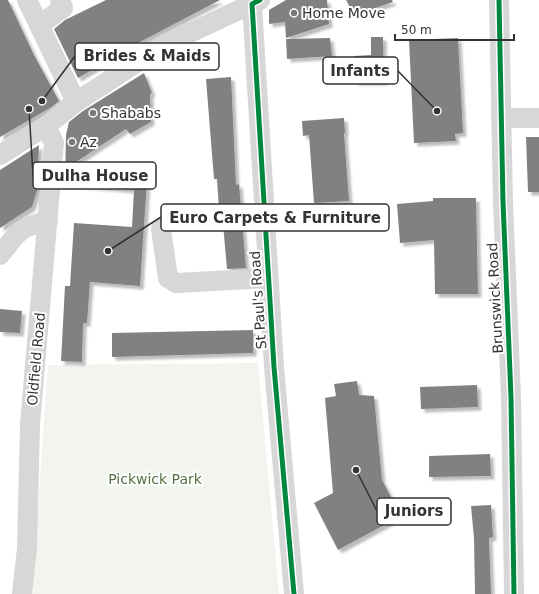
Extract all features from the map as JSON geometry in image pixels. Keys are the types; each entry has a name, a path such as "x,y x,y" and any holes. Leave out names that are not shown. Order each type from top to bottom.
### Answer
{"street":[{"path":"27,0 76,102"},
{"path":"39,24 63,8 60,0"},
{"name":"Brunswick Road","path":"499,0 502,202 511,398 514,594"},
{"path":"0,155 46,126 76,102 162,46 254,1"},
{"name":"St Paul's Road","path":"254,1 274,367 294,594"},
{"path":"501,118 539,118"},
{"name":"Oldfield Road","path":"22,594 27,548 30,424 54,143 46,126"},
{"path":"0,255 18,232 26,226 48,221"},
{"path":"160,229 168,278 176,283 268,278"}],"green space":[{"name":"Pickwick Park","path":"258,363 279,594 32,594 48,365"}],"building":[{"path":"0,0 8,0 34,55 59,101 50,108 0,137"},
{"path":"106,0 220,0 138,43 78,78 54,29 65,20"},
{"path":"286,0 327,0 329,24 286,38 285,22 269,24 269,10"},
{"path":"346,0 392,0 393,2 354,15"},
{"path":"371,37 383,37 384,82 355,82 354,56 371,55"},
{"path":"330,38 332,56 287,59 286,39"},
{"path":"458,38 463,133 455,134 456,141 414,143 409,40"},
{"path":"144,73 152,93 150,94 151,122 130,134 126,129 76,162 148,166 140,286 90,282 87,323 83,323 82,362 61,361 65,286 70,286 74,223 132,227 134,190 65,184 66,135 69,122 83,111"},
{"path":"231,77 236,185 239,184 246,268 227,269 223,224 220,224 217,179 214,179 206,79"},
{"path":"344,118 349,201 314,203 309,135 303,136 302,121"},
{"path":"526,137 539,137 539,192 528,192"},
{"path":"39,145 37,191 32,207 0,228 0,170"},
{"path":"433,198 476,198 478,294 435,294 434,240 400,243 397,204 433,201"},
{"path":"0,309 22,311 20,333 0,332"},
{"path":"253,330 253,353 112,357 112,333"},
{"path":"357,381 359,395 374,396 382,480 401,516 338,550 314,503 333,493 325,398 336,396 334,384"},
{"path":"477,385 478,407 421,409 420,387"},
{"path":"490,454 491,476 429,477 429,456"},
{"path":"491,505 493,537 489,538 491,594 475,594 474,538 471,506"}],"cycle path":[{"path":"260,0 252,4 274,367 294,594"},
{"path":"499,0 503,202 511,397 514,594"}],"place":[{"name":"Home Move","path":"294,13"},
{"name":"Brides & Maids","path":"42,101"},
{"name":"Dulha House","path":"29,109"},
{"name":"Infants","path":"437,111"},
{"name":"Shababs","path":"93,113"},
{"name":"Az","path":"72,142"},
{"name":"Euro Carpets & Furniture","path":"108,251"},
{"name":"Juniors","path":"356,470"}]}
